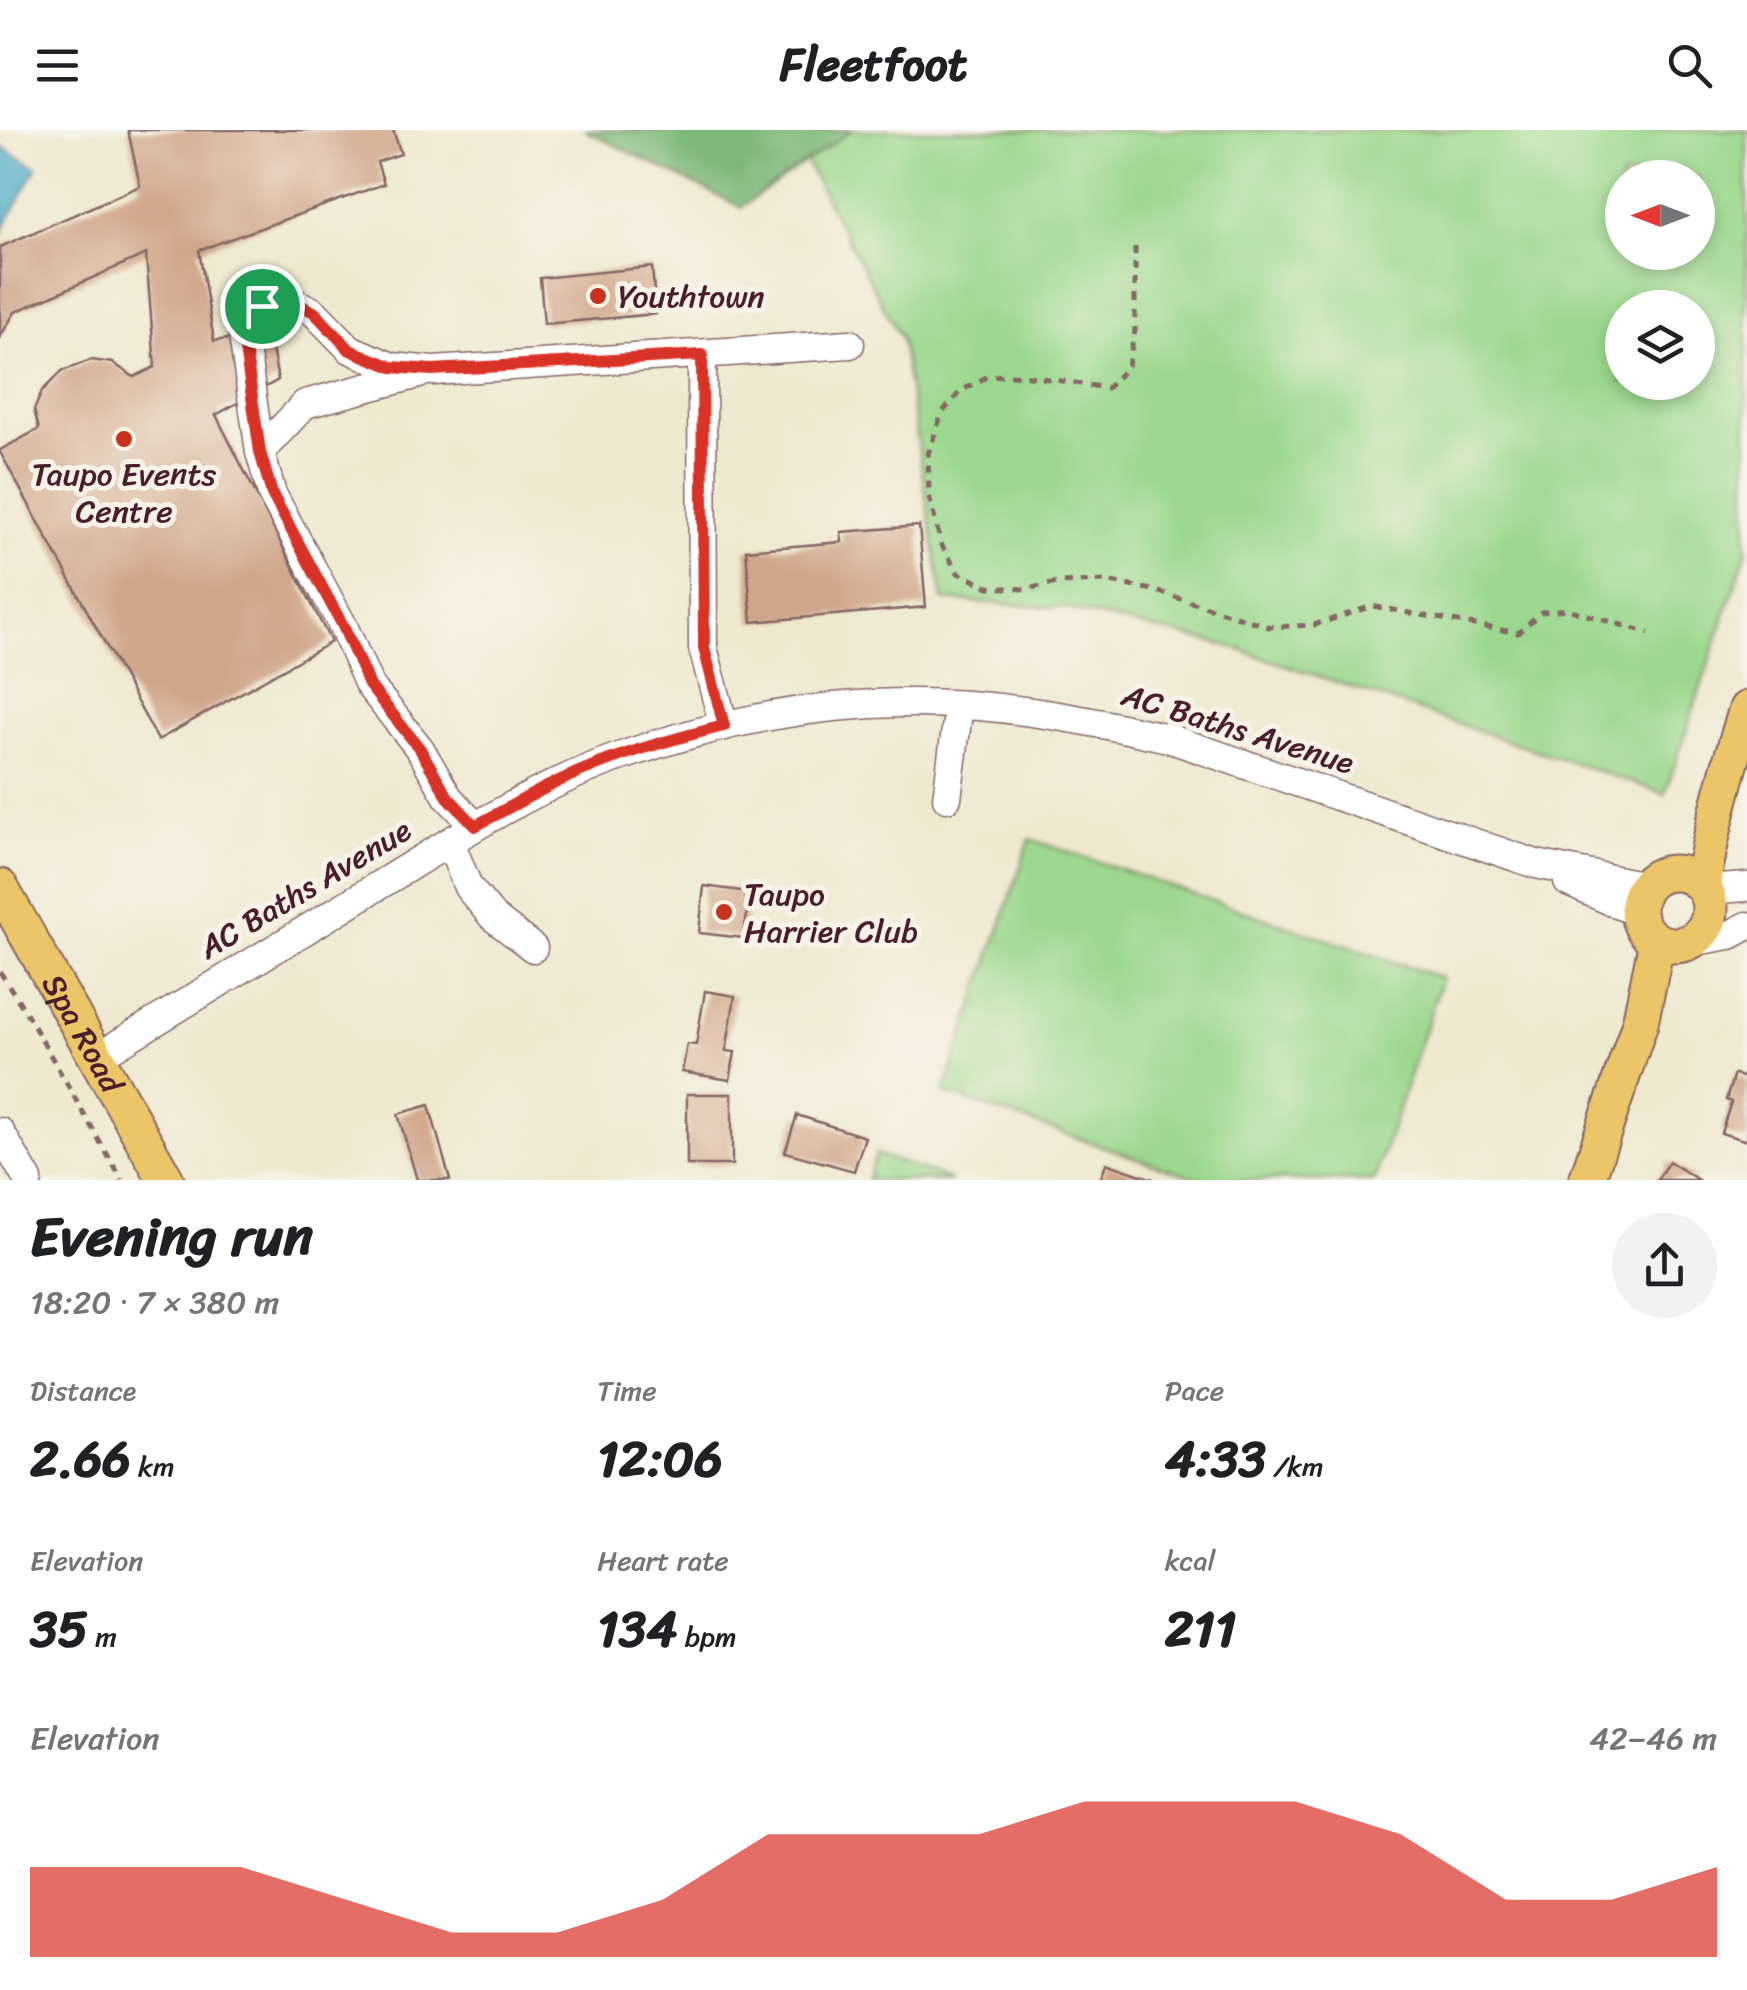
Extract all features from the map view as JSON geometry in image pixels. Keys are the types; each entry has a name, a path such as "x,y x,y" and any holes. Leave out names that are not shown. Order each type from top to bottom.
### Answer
{"main road":[{"path":"1587,1180 1640,1023 1674,910 1690,839 1730,760 1747,709"},
{"name":"Spa Road","path":"0,887 166,1180"}],"street":[{"path":"475,826 448,797 420,749 369,685 343,626 272,494 260,452 242,328 248,315 262,306 300,305 314,312 350,350 392,367 432,370 850,344"},
{"path":"702,355 704,648 724,726"},
{"path":"260,452 305,404 432,370"},
{"path":"947,798 959,705"},
{"name":"AC Baths Avenue","path":"98,1058 475,826 560,780 669,740 724,726 767,716 858,706 959,705 1048,715 1168,738 1674,910"},
{"path":"450,842 468,887 493,917 533,948"},
{"path":"1674,910 1747,887"},
{"path":"1674,910 1730,935 1747,926"},
{"path":"0,1132 28,1180"}],"path":[{"path":"1134,247 1134,330 1128,366 1107,388 1023,375 988,376 960,390 942,413 928,454 929,496 940,544 958,572 989,587 1025,590 1056,583 1105,580 1153,590 1270,628 1314,626 1372,606 1518,633 1541,612 1566,608 1649,633"},
{"path":"0,972 122,1180"}],"green space":[{"path":"584,130 852,130 741,207"},
{"path":"789,130 1747,130 1747,550 1665,794 1229,646 1063,608 943,600 901,339"},
{"path":"1030,839 1442,978 1374,1180 1202,1180 944,1093"},
{"path":"876,1154 951,1180 867,1180"}],"water":[{"path":"0,146 37,167 0,235"}],"building":[{"name":"Taupo Events Centre","path":"128,130 393,130 401,154 377,162 384,184 199,250 214,341 269,333 278,380 216,415 331,642 158,740 0,452 39,429 34,410 42,391 62,371 91,360 113,363 134,377 155,367 146,254 15,312 0,337 0,247 140,186"},
{"name":"Youthtown","path":"652,267 656,314 544,324 540,278"},
{"path":"919,526 926,607 752,622 746,550 842,542 841,532"},
{"name":"Taupo Harrier Club","path":"704,886 749,892 744,938 699,933"},
{"path":"705,991 735,996 726,1051 735,1052 730,1080 682,1072 687,1044 696,1045"},
{"path":"1734,1074 1747,1079 1747,1141 1721,1133 1731,1102 1726,1100"},
{"path":"687,1094 732,1094 732,1165 687,1165"},
{"path":"429,1105 450,1180 417,1180 398,1114"},
{"path":"797,1115 865,1137 854,1171 785,1152"},
{"path":"1669,1161 1698,1180 1657,1180"},
{"path":"1106,1163 1153,1179 1100,1180"}],"place":[{"name":"Youthtown","path":"598,296"},
{"name":"Taupo Events Centre","path":"124,439"},
{"name":"Taupo Harrier Club","path":"724,912"}],"route":[{"path":"300,305 314,312 350,350 392,367 432,370 702,355 704,648 724,726 669,740 560,780 475,826 448,797 420,749 369,685 343,626 272,494 260,452 242,328 248,315 262,306 300,305"}]}
